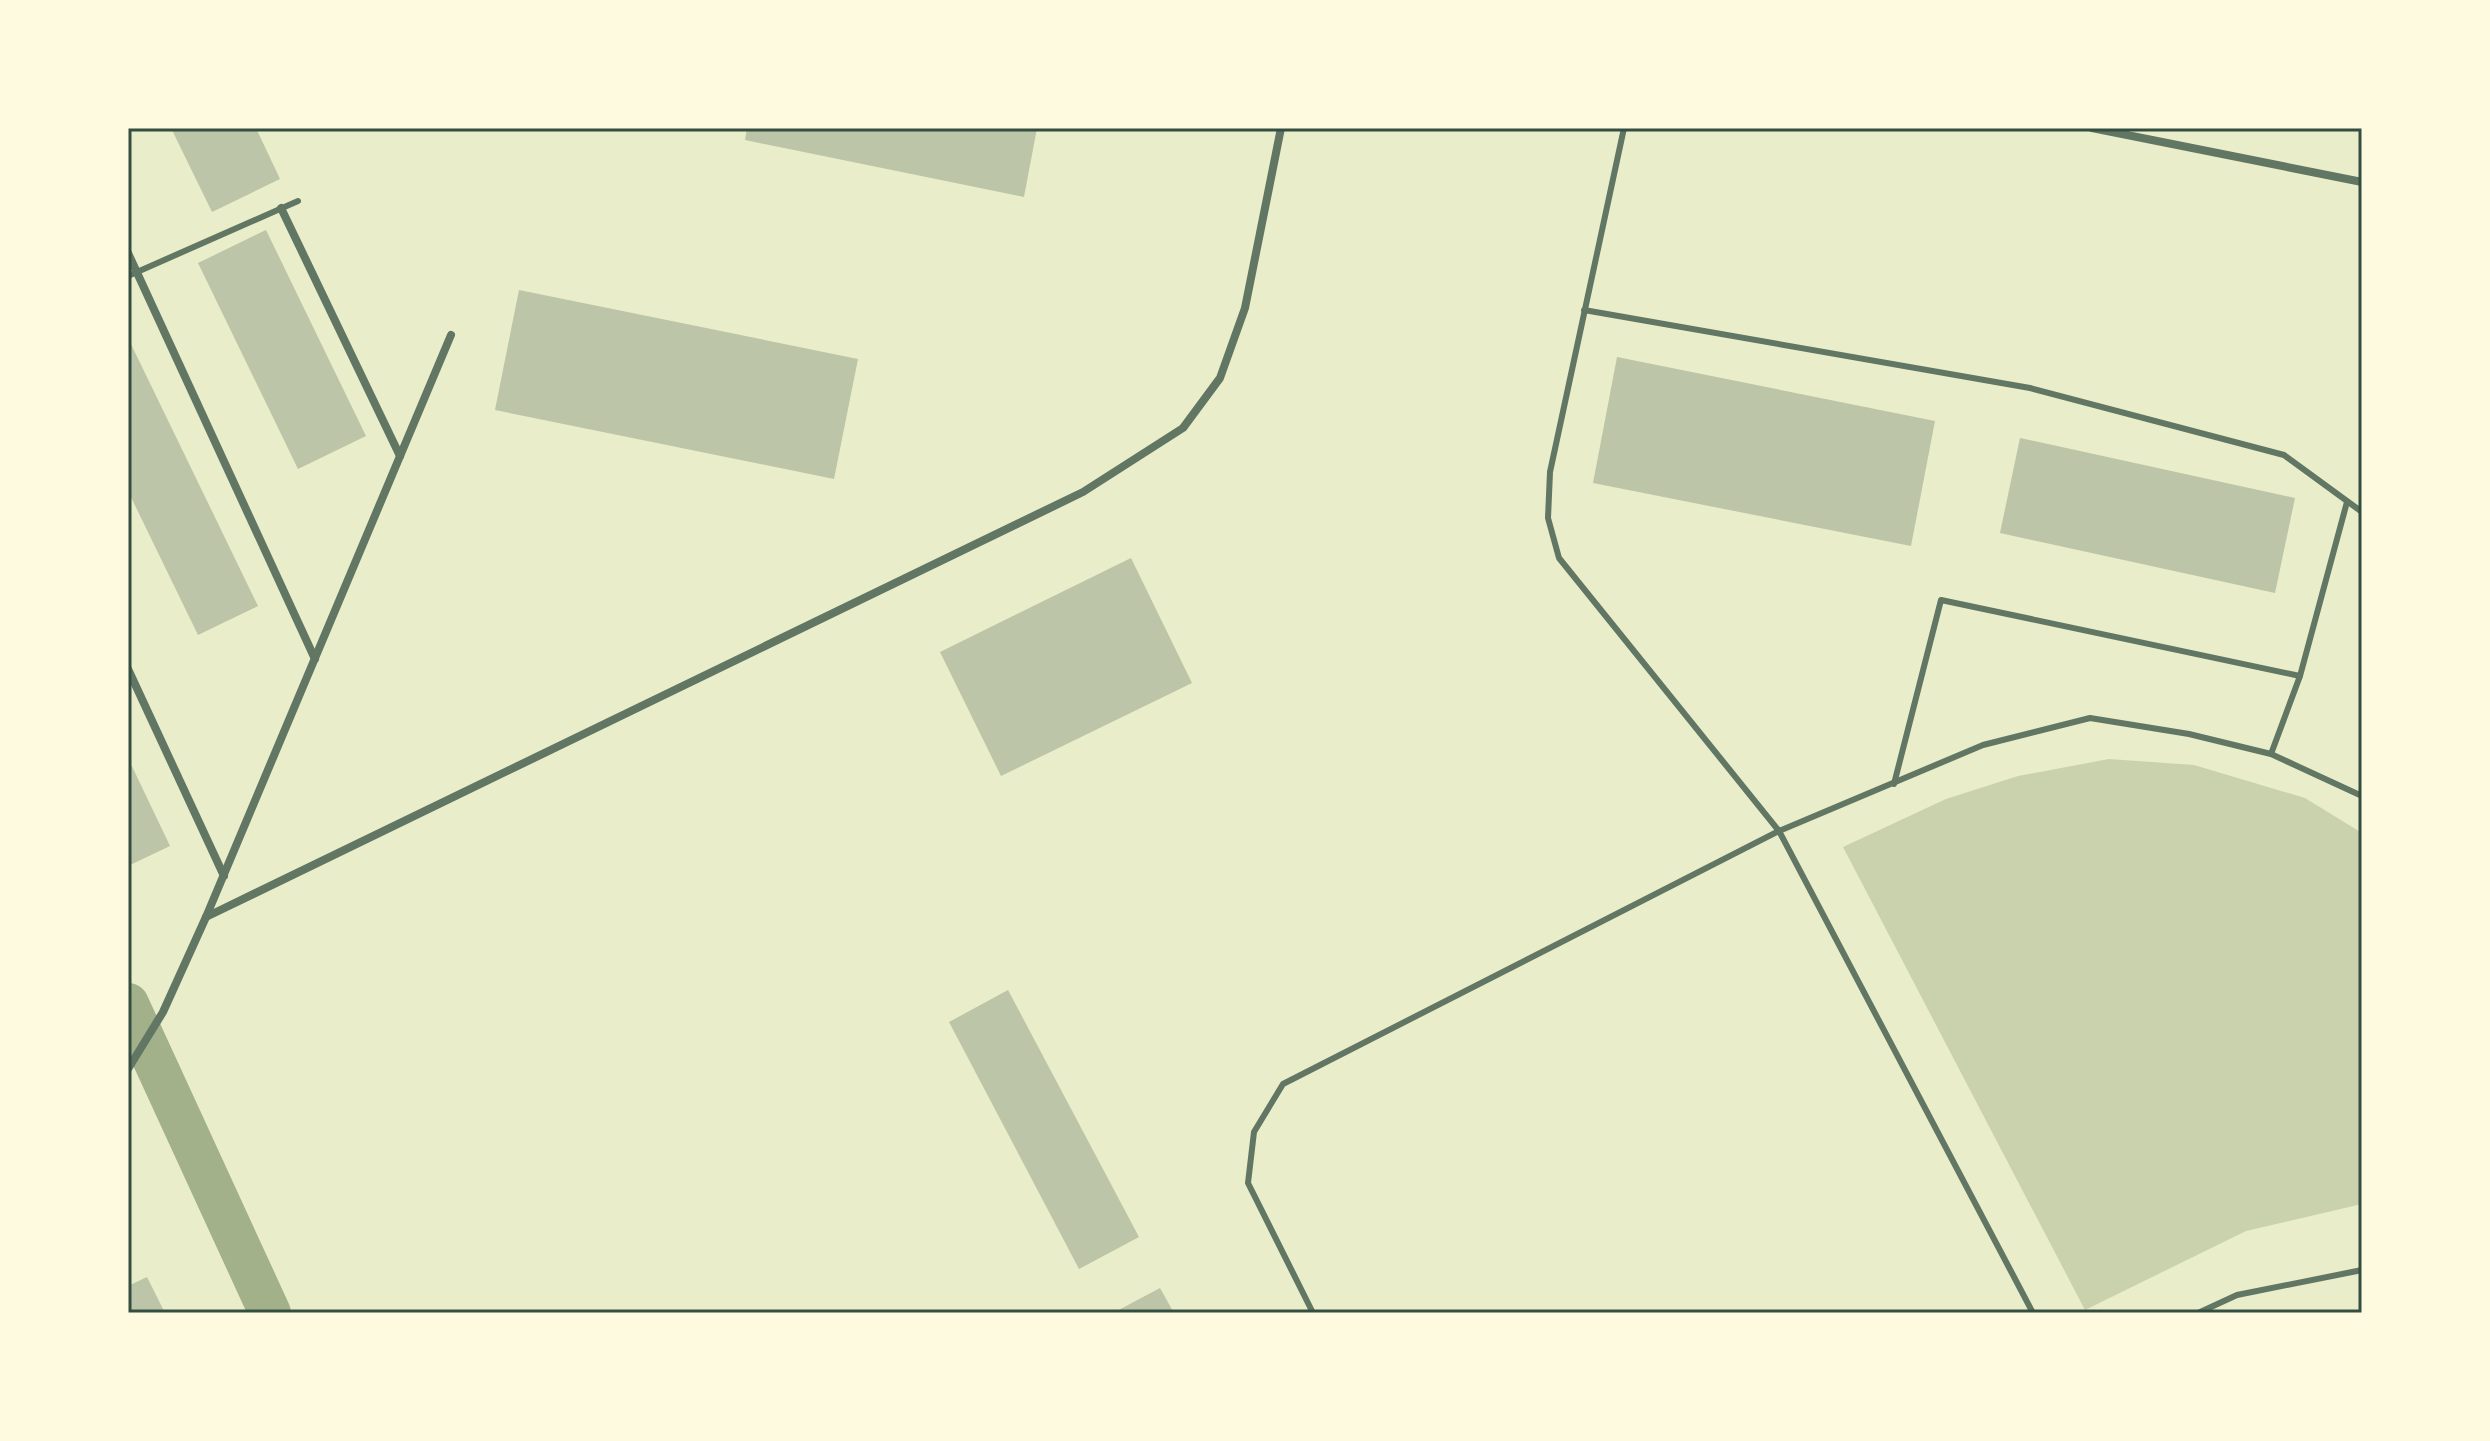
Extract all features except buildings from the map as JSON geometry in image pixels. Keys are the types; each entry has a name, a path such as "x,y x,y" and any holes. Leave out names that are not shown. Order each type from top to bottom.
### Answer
{"street":[{"path":"206,917 1083,492 1183,428 1220,378 1245,308 1281,128"},
{"path":"2092,128 2127,131 2362,182"},
{"path":"281,208 400,456"},
{"path":"128,253 132,274 315,659"},
{"path":"130,1066 163,1012 206,917 451,335"},
{"path":"128,669 224,876"}],"lane":[{"path":"1624,128 1550,472 1548,518 1559,558 1779,831 2033,1313"},
{"path":"132,274 298,201"},
{"path":"1584,310 2030,388 2284,455 2362,512"},
{"path":"2271,754 2300,676 2347,502"},
{"path":"1894,784 1941,600 2300,676"},
{"path":"1313,1313 1248,1183 1254,1132 1283,1084 1779,831 1983,745 2090,718 2189,734 2271,754 2362,796"},
{"path":"2198,1313 2237,1295 2362,1270"}],"green space":[{"path":"2109,759 2194,765 2305,798 2362,833 2362,1204 2246,1231 2085,1310 1843,847 1946,799 2018,776"}],"waterway":[{"path":"128,1004 270,1313"}]}
